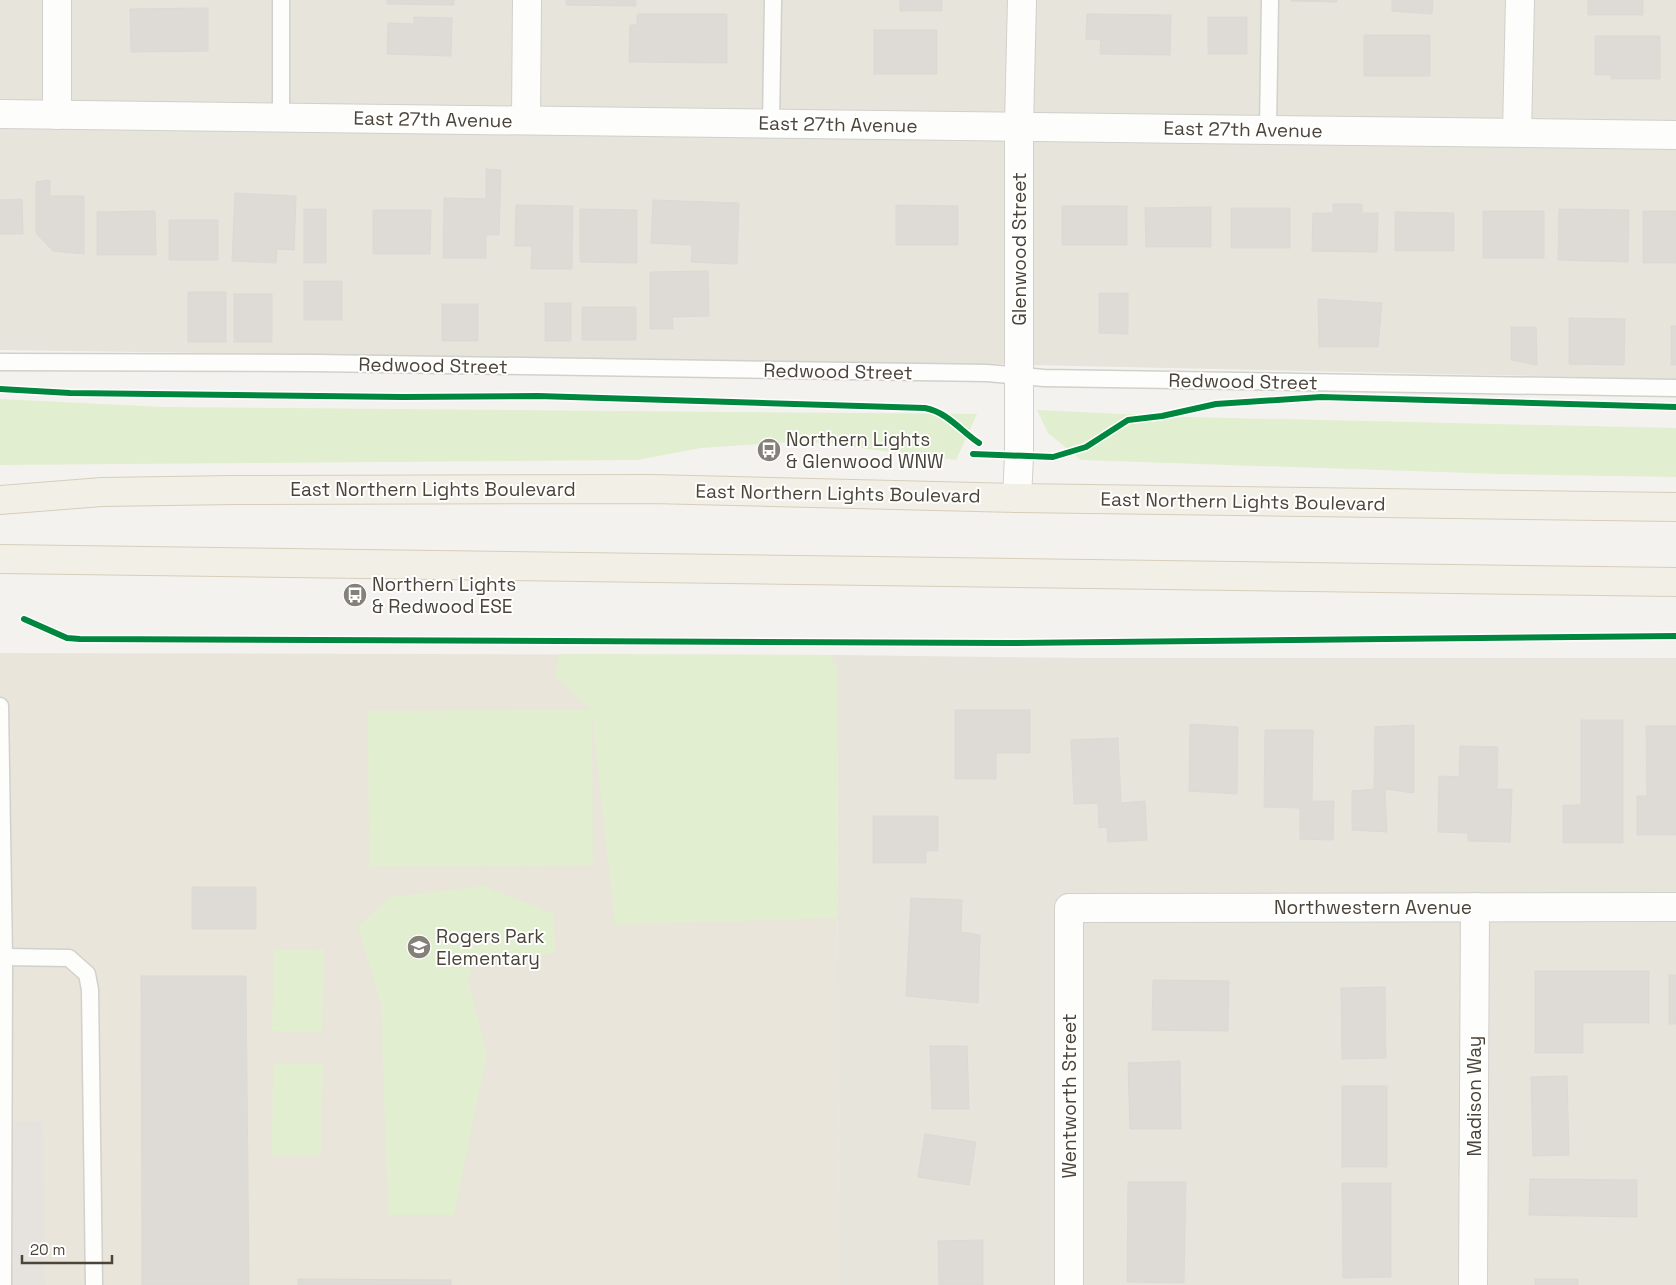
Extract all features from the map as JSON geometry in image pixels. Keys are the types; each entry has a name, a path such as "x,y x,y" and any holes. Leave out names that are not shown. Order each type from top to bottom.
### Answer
{"main road":[{"name":"East Northern Lights Boulevard","path":"0,500 102,492 214,490 651,489 1017,498 1676,508"},
{"path":"0,559 1676,582"}],"street":[{"path":"57,0 57,115"},
{"path":"526,120 528,0"},
{"name":"Glenwood Street","path":"1017,498 1019,125 1022,0"},
{"path":"1517,132 1520,0"},
{"name":"East 27th Avenue","path":"0,114 1019,125 1676,135"},
{"name":"Madison Way","path":"1473,1285 1475,907"},
{"name":"Northwestern Avenue","path":"1069,908 1676,907"},
{"name":"Wentworth Street","path":"1069,908 1069,1285"}],"lane":[{"path":"280,117 281,0"},
{"path":"771,123 773,0"},
{"path":"1268,129 1270,0"},
{"name":"Redwood Street","path":"0,362 364,364 987,373 1019,376 1676,388"},
{"path":"0,706 4,957 3,1285"},
{"path":"4,957 69,958 87,974 90,990 94,1285"}],"shaded area":[{"path":"0,0 1676,0 1676,379 980,364 0,350"},
{"name":"Rogers Park Elementary","path":"0,653 837,655 839,1285 451,1285 450,1280 298,1279 298,1285 249,1285 246,976 141,976 142,1285 0,1285"},
{"path":"837,655 1089,658 1676,658 1676,1285 839,1285"},
{"path":"0,1121 43,1121 45,1285 0,1285"}],"green space":[{"path":"0,399 163,407 977,414 956,460 804,441 701,448 637,460 0,465"},
{"path":"1037,410 1187,417 1676,428 1676,477 1500,474 1081,460 1048,433"},
{"path":"559,654 829,655 837,667 837,918 615,925 592,716 593,866 369,867 368,711 591,709 555,676"},
{"path":"484,886 554,914 555,954 474,960 468,980 487,1054 454,1215 388,1215 381,1004 358,927 390,897"},
{"path":"274,949 324,950 322,1032 272,1031"},
{"path":"273,1063 323,1064 321,1156 272,1155"}],"building":[{"path":"387,0 454,0 454,5 387,4"},
{"path":"566,0 636,0 636,6 566,5"},
{"path":"900,0 942,0 942,11 900,11"},
{"path":"1337,0 1337,2 1291,1"},
{"path":"1392,0 1433,0 1432,14 1392,11"},
{"path":"1588,0 1643,0 1643,15 1588,15"},
{"path":"208,8 208,51 131,52 130,9"},
{"path":"637,14 727,14 727,63 629,62 630,25 637,25"},
{"path":"1087,14 1171,15 1170,55 1100,54 1101,40 1086,39"},
{"path":"414,17 452,18 451,56 387,54 388,23 414,24"},
{"path":"1208,17 1247,17 1247,54 1208,54"},
{"path":"874,30 937,30 937,74 874,74"},
{"path":"1364,35 1430,35 1430,76 1364,76"},
{"path":"1595,36 1660,36 1660,79 1611,79 1611,75 1595,75"},
{"path":"486,169 501,170 499,235 486,235 486,258 443,258 444,198 486,199"},
{"path":"50,180 50,196 84,196 84,254 53,251 36,233 36,182"},
{"path":"235,193 296,196 294,250 277,249 276,263 232,261"},
{"path":"22,199 23,234 0,234 0,200"},
{"path":"653,200 739,203 737,264 691,262 692,245 651,243"},
{"path":"1333,204 1362,204 1362,213 1378,213 1377,252 1312,251 1313,213 1333,213"},
{"path":"516,205 573,206 572,269 531,269 532,246 515,246"},
{"path":"896,205 958,206 958,245 896,245"},
{"path":"1062,206 1127,206 1127,245 1062,245"},
{"path":"1211,207 1211,247 1146,247 1145,208"},
{"path":"1231,208 1290,208 1290,248 1231,248"},
{"path":"304,209 326,209 326,263 304,263"},
{"path":"580,209 637,210 637,263 580,262"},
{"path":"1559,209 1629,210 1628,262 1558,260"},
{"path":"373,210 431,210 430,254 373,254"},
{"path":"155,211 156,255 97,255 97,212"},
{"path":"1483,211 1544,211 1544,258 1483,258"},
{"path":"1643,211 1676,211 1676,263 1643,263"},
{"path":"1395,212 1454,213 1454,251 1395,251"},
{"path":"169,220 218,220 218,260 169,260"},
{"path":"708,271 709,316 672,317 673,329 650,329 650,272"},
{"path":"304,281 342,281 342,320 304,320"},
{"path":"188,292 226,292 226,342 188,342"},
{"path":"1099,293 1128,293 1128,334 1099,333"},
{"path":"234,294 272,294 272,342 234,342"},
{"path":"1318,299 1382,303 1378,347 1319,347"},
{"path":"545,303 571,303 571,341 545,341"},
{"path":"442,304 478,304 478,341 442,341"},
{"path":"582,307 636,307 636,340 582,340"},
{"path":"1569,318 1625,319 1624,365 1569,364"},
{"path":"1671,326 1676,326 1676,365 1671,365"},
{"path":"1511,327 1536,327 1537,365 1511,360"},
{"path":"955,710 1030,710 1030,753 996,753 996,779 955,779"},
{"path":"1581,720 1623,720 1623,843 1563,843 1563,805 1581,805"},
{"path":"1190,724 1238,727 1237,794 1189,791"},
{"path":"1414,725 1414,793 1385,789 1387,832 1352,830 1352,791 1374,789 1375,727"},
{"path":"1646,726 1676,726 1676,835 1637,835 1637,796 1647,796"},
{"path":"1265,730 1313,730 1312,801 1334,801 1333,840 1300,839 1300,808 1264,807"},
{"path":"1118,738 1121,803 1145,801 1147,840 1108,842 1107,827 1099,828 1098,803 1074,804 1071,740"},
{"path":"1460,746 1498,747 1497,789 1512,789 1510,842 1468,841 1468,833 1438,832 1439,776 1459,777"},
{"path":"873,816 938,816 938,851 926,851 926,863 873,863"},
{"path":"192,887 256,887 256,929 192,929"},
{"path":"911,898 962,900 961,932 980,935 978,1003 906,996"},
{"path":"1535,971 1649,971 1649,1023 1583,1023 1583,1053 1535,1053"},
{"path":"1669,975 1676,975 1676,1024 1669,1024"},
{"path":"141,976 246,976 249,1285 142,1285"},
{"path":"1153,980 1229,981 1228,1031 1152,1030"},
{"path":"1385,987 1386,1058 1342,1059 1341,988"},
{"path":"930,1046 967,1046 969,1109 932,1109"},
{"path":"1180,1061 1181,1129 1130,1129 1128,1063"},
{"path":"1567,1076 1569,1155 1533,1156 1531,1077"},
{"path":"1342,1086 1387,1086 1387,1167 1342,1167"},
{"path":"925,1134 976,1142 969,1185 918,1177"},
{"path":"1530,1179 1637,1180 1637,1217 1529,1215"},
{"path":"1128,1182 1186,1182 1184,1283 1127,1282"},
{"path":"1342,1183 1391,1183 1391,1277 1343,1278"},
{"path":"983,1240 983,1285 939,1285 938,1241"},
{"path":"298,1279 451,1280 451,1285 298,1285"},
{"path":"1535,1279 1578,1279 1578,1285 1535,1285"}],"cycle path":[{"path":"0,389 70,393 403,397 538,396 925,408 940,413 979,443"},
{"path":"973,454 1053,457 1086,447 1128,420 1162,416 1216,404 1321,397 1676,407"},
{"path":"24,619 67,638 80,639 1009,643 1676,636"}],"place":[{"name":"Northern Lights & Glenwood WNW","path":"769,450"},
{"name":"Northern Lights & Redwood ESE","path":"355,595"},
{"name":"Rogers Park Elementary","path":"419,947"}]}
